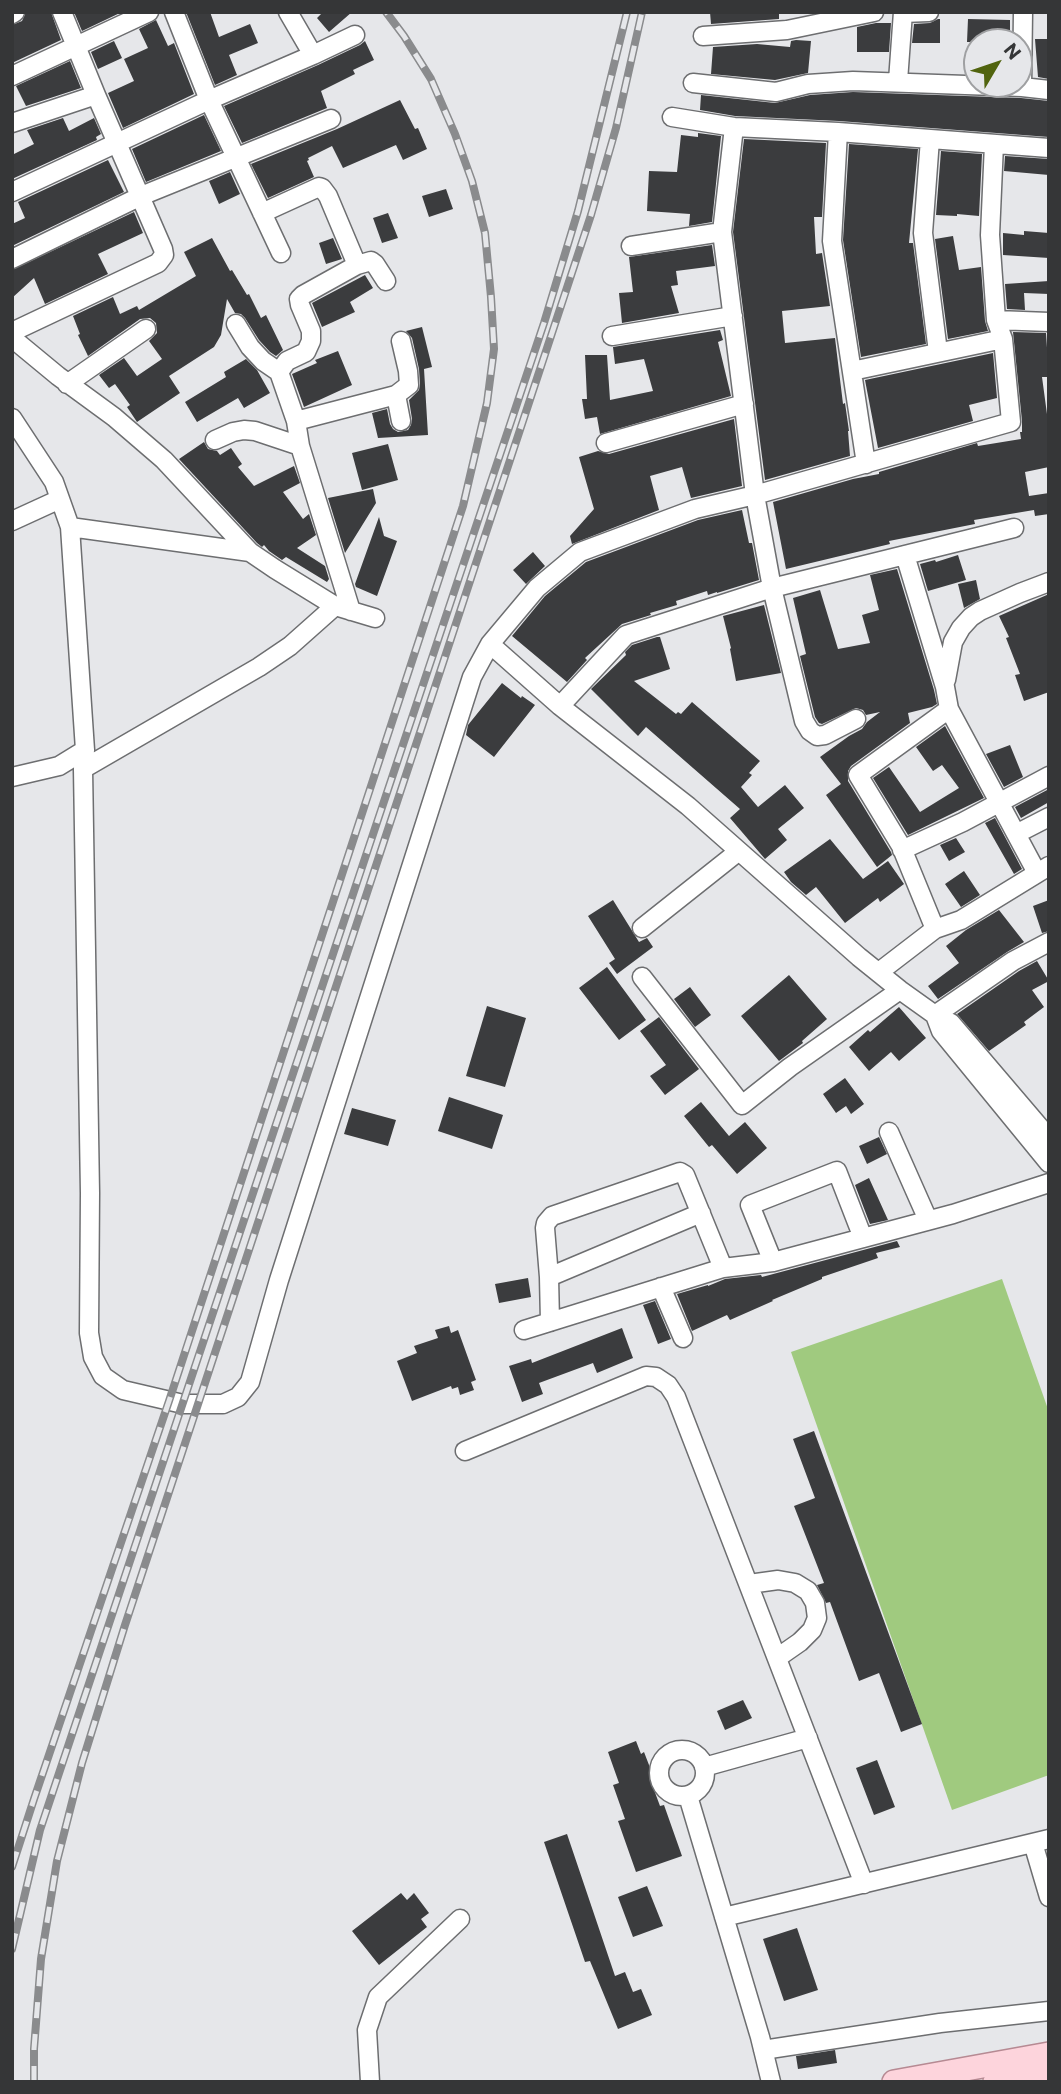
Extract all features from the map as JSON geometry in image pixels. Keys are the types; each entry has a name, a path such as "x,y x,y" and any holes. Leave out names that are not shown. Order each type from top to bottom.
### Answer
{"main road":[{"path":"894,2082 1037,2068"},
{"path":"995,2082 1037,2068"}],"street":[{"path":"12,332 163,259 163,249 62,12"},
{"path":"12,76 149,12"},
{"path":"174,12 209,100 281,253"},
{"path":"288,12 313,55"},
{"path":"703,36 787,30 874,12"},
{"path":"898,81 903,12 929,12"},
{"path":"12,192 355,35"},
{"path":"693,83 776,92 808,84 853,81 963,84"},
{"path":"12,123 96,95"},
{"path":"672,117 734,127 1049,148"},
{"path":"12,259 141,196 331,119"},
{"path":"734,127 722,232 755,495 772,588 804,722 817,736 825,735 856,719"},
{"path":"838,132 832,241 866,464"},
{"path":"930,139 923,233 938,352"},
{"path":"12,418 54,482 70,527 85,750 83,769 90,1193 89,1333 93,1357 103,1376 123,1390 183,1404 223,1404 238,1397 250,1382 283,1268 472,677 490,644 537,588 580,552 695,509 755,495 1011,422 1003,339 996,320 990,235 994,144"},
{"path":"262,213 318,187 322,188 328,196 357,265"},
{"path":"631,246 722,232"},
{"path":"279,372 287,361 306,352 311,341 311,331 299,299 357,265 371,261 386,281"},
{"path":"612,336 733,316"},
{"path":"996,320 1049,322"},
{"path":"236,324 263,361 279,372 296,421 300,446 343,608"},
{"path":"67,384 146,329"},
{"path":"12,338 164,460 250,552 343,608 375,618"},
{"path":"852,372 1003,339"},
{"path":"296,421 396,395 409,385 401,341"},
{"path":"396,395 401,421"},
{"path":"606,443 744,404"},
{"path":"215,440 244,430 300,446"},
{"path":"12,521 60,499"},
{"path":"70,527 250,552"},
{"path":"560,706 626,635 772,588 1014,528"},
{"path":"879,971 935,929 961,920 1043,869 1016,834 949,709 945,687 905,555"},
{"path":"945,687 953,642 971,617 1049,582"},
{"path":"83,769 269,660 343,608"},
{"path":"490,644 560,706 688,806 859,957 900,990 951,1023 1049,1138"},
{"path":"935,929 902,850 859,775 949,709"},
{"path":"12,777 59,766 85,750"},
{"path":"902,850 963,822 1049,776"},
{"path":"1016,834 1049,817"},
{"path":"642,928 739,851"},
{"path":"935,1015 1013,961 1049,942"},
{"path":"642,977 743,1105 790,1067 900,990"},
{"path":"935,1015 941,1031 1049,1163"},
{"path":"889,1132 928,1220"},
{"path":"773,1262 750,1205 836,1171 863,1238"},
{"path":"550,1322 545,1227 552,1216 680,1172 685,1175 723,1268"},
{"path":"524,1330 723,1268 773,1262 928,1220 1049,1183"},
{"path":"549,1277 701,1213"},
{"path":"661,1287 683,1338"},
{"path":"465,1451 646,1376 656,1377 668,1385 676,1397 864,1884"},
{"path":"749,1584 778,1580 796,1583 808,1591 815,1603 817,1618 812,1630 777,1658"},
{"path":"704,1767 808,1738"},
{"path":"675,1751 690,1751 701,1760 704,1767 704,1781 688,1796 674,1795 663,1786 658,1772 663,1759 675,1751"},
{"path":"688,1796 764,2050 771,2082"},
{"path":"724,1917 1041,1841 1049,1897"},
{"path":"370,2082 367,2030 378,1997 460,1919"},
{"path":"764,2050 940,2023 1049,2011"}],"green space":[{"path":"1002,1279 1049,1412 1049,1775 952,1810 791,1352"}],"building":[{"path":"26,12 51,12 61,40 12,63 12,25 22,21"},
{"path":"74,12 122,12 82,31"},
{"path":"186,12 210,12 219,37 250,24 258,43 229,55 237,75 215,85"},
{"path":"323,12 352,12 329,32 317,18"},
{"path":"710,12 779,12 779,19 711,24"},
{"path":"938,19 940,43 912,43 914,24 930,23"},
{"path":"968,19 1010,20 1010,28 968,28"},
{"path":"156,20 168,46 174,43 194,94 123,128 108,93 134,81 124,59 148,48 139,29"},
{"path":"891,23 889,52 857,52 857,27"},
{"path":"1035,39 1049,39 1049,79 1038,77"},
{"path":"114,41 122,58 98,69 91,52"},
{"path":"365,41 374,60 353,70 355,74 321,91 327,108 242,143 224,106 318,65"},
{"path":"791,41 811,41 808,73 775,80 711,74 713,47 757,44 790,47"},
{"path":"70,61 81,88 26,106 16,86"},
{"path":"853,92 1049,101 1049,137 735,116 700,110 701,95 775,103 810,95"},
{"path":"400,100 415,129 418,128 427,149 403,160 396,145 343,168 332,146 308,158 314,177 268,198 251,164"},
{"path":"204,115 221,151 146,182 132,149"},
{"path":"63,118 69,131 94,118 101,134 96,137 97,140 12,179 12,155 34,144 27,130"},
{"path":"698,133 721,136 712,222 689,226 690,214 647,211 649,171 677,172 681,135 698,137"},
{"path":"744,139 826,143 822,217 814,217 816,254 822,253 830,306 782,311 785,343 835,338 849,431 850,456 765,480 733,232"},
{"path":"849,144 918,149 909,243 913,243 926,344 861,357 843,240"},
{"path":"941,151 982,154 979,216 936,215"},
{"path":"1005,156 1049,159 1049,175 1004,171"},
{"path":"108,160 124,192 12,246 12,224 25,218 18,202"},
{"path":"230,172 240,194 219,204 209,181"},
{"path":"446,189 453,209 429,217 422,196"},
{"path":"134,212 143,233 98,254 108,274 45,304 34,278 12,298 12,270"},
{"path":"388,213 398,238 382,243 373,218"},
{"path":"1024,231 1049,233 1049,258 1003,255 1003,233 1024,235"},
{"path":"953,236 959,270 981,267 988,331 948,339 935,239"},
{"path":"212,238 230,271 232,270 247,295 249,294 261,318 266,315 283,350 276,356 270,352 245,318 235,313 227,299 221,335 214,347 169,376 180,393 137,422 127,407 130,405 115,384 109,388 99,375 124,358 137,376 162,359 149,341 157,333 156,323 150,318 140,319 88,356 73,316 113,297 120,314 137,306 139,310 196,276 184,252"},
{"path":"333,238 342,259 326,264 319,243"},
{"path":"712,245 715,266 676,271 678,285 671,286 679,313 622,323 619,293 633,292 629,257"},
{"path":"365,275 373,288 350,302 355,312 322,327 312,303"},
{"path":"1049,281 1049,294 1024,293 1025,310 1007,309 1005,284"},
{"path":"422,327 432,367 424,369 428,435 378,438 372,413 387,409 390,424 398,432 408,430 411,425 409,400 419,390 420,384 412,338 406,331"},
{"path":"720,330 723,340 718,342 731,396 600,434 597,417 585,419 582,399 587,399 585,355 607,355 610,400 653,391 644,359 615,364 613,347"},
{"path":"1013,332 1046,333 1049,377 1042,377 1049,429 1049,467 1025,472 1029,496 1049,493 1049,514 1035,516 1034,510 974,520 975,524 889,541 890,544 786,569 773,502 879,474 977,443 978,446 1021,439 1022,421"},
{"path":"338,351 352,385 304,407 292,374 317,363 315,360"},
{"path":"993,353 997,398 969,405 973,421 878,448 865,380"},
{"path":"246,359 257,370 270,393 244,408 238,398 197,422 185,402 226,377 224,372"},
{"path":"734,419 742,486 691,498 682,467 650,476 659,510 572,544 570,536 594,509 579,457 598,451 609,454"},
{"path":"204,442 208,449 217,451 220,455 231,448 242,464 238,467 254,486 294,466 300,483 283,492 303,519 309,514 316,535 297,548 325,566 329,579 327,582 286,557 282,560 264,545 262,547 257,543 179,459"},
{"path":"388,444 398,480 362,490 352,453"},
{"path":"373,489 376,503 345,553 328,498"},
{"path":"742,510 759,580 708,595 707,591 676,601 677,605 622,624 585,658 587,660 567,682 512,636 545,596 586,562 698,520"},
{"path":"379,517 384,536 397,541 377,596 356,587 355,584"},
{"path":"533,552 545,566 526,584 513,570"},
{"path":"958,555 966,580 928,591 920,564"},
{"path":"897,569 937,704 908,713 910,723 851,766 848,771 848,781 892,855 877,867 826,795 841,784 820,757 862,729 880,712 866,715 863,710 856,708 819,723 815,717 800,656 806,654 793,598 820,590 838,649 870,643 862,615 879,610 870,575"},
{"path":"976,580 980,599 964,608 958,584"},
{"path":"1049,594 1049,692 1024,701 1015,675 1020,674 1006,638 1009,637 999,616"},
{"path":"764,605 781,673 736,681 723,616"},
{"path":"660,637 670,669 634,681 676,714 681,714 692,702 760,761 741,787 758,807 785,785 804,808 778,829 787,840 765,859 730,818 740,809 646,727 638,736 591,689 626,655 625,652 632,645"},
{"path":"502,683 535,705 494,757 466,735 468,725"},
{"path":"945,726 984,798 908,835 873,778 889,767 920,812 959,788 942,765 933,771 916,747"},
{"path":"1010,745 1023,777 1004,787 986,754"},
{"path":"1049,789 1049,802 1021,818 1015,807"},
{"path":"995,818 1022,869 1014,874 985,823"},
{"path":"956,838 965,852 949,861 940,845"},
{"path":"830,839 863,879 888,861 904,884 880,902 878,898 845,923 816,887 806,895 784,872"},
{"path":"964,871 980,895 961,907 945,884"},
{"path":"613,900 639,942 647,938 653,947 617,974 609,963 615,959 588,916"},
{"path":"1049,900 1049,931 1042,933 1033,906"},
{"path":"999,910 1024,942 938,999 928,986 959,963 946,946"},
{"path":"1037,961 1049,981 1032,990 1044,1007 1024,1022 1026,1025 989,1051 957,1014"},
{"path":"607,967 646,1020 619,1040 579,988"},
{"path":"789,975 827,1019 802,1041 803,1043 779,1061 741,1016"},
{"path":"690,987 711,1015 695,1027 674,999"},
{"path":"487,1006 526,1018 505,1087 466,1076"},
{"path":"899,1007 926,1038 899,1061 891,1052 869,1071 849,1047"},
{"path":"659,1017 699,1069 665,1095 650,1076 666,1065 640,1031"},
{"path":"845,1078 864,1104 851,1114 846,1106 836,1113 823,1094"},
{"path":"449,1097 503,1115 492,1149 438,1131"},
{"path":"701,1102 729,1136 745,1122 767,1148 737,1174 712,1145 709,1147 684,1116"},
{"path":"352,1108 396,1120 388,1146 344,1134"},
{"path":"879,1137 887,1154 867,1164 859,1146"},
{"path":"869,1178 888,1220 870,1224 855,1185"},
{"path":"897,1241 900,1247 876,1253 878,1258 822,1277 730,1320 727,1315 692,1331 677,1294 725,1279 762,1277"},
{"path":"528,1278 531,1297 499,1303 495,1284"},
{"path":"655,1301 671,1339 658,1344 643,1305"},
{"path":"449,1326 451,1333 458,1330 476,1380 471,1382 474,1390 460,1395 458,1387 452,1389 451,1386 412,1401 397,1361 417,1353 414,1346 438,1338 435,1330"},
{"path":"622,1328 633,1358 597,1373 593,1363 539,1383 543,1394 522,1402 509,1366 531,1359 532,1363"},
{"path":"814,1431 922,1724 901,1732 879,1673 859,1681 830,1602 826,1603 817,1585 824,1583 794,1506 815,1498 793,1439"},
{"path":"743,1700 752,1718 725,1730 717,1711"},
{"path":"636,1741 641,1754 644,1752 654,1778 650,1779 660,1806 664,1805 682,1856 636,1872 618,1821 625,1819 613,1785 619,1783 608,1752"},
{"path":"877,1760 895,1807 874,1815 856,1768"},
{"path":"567,1834 615,1976 625,1972 633,1992 641,1989 652,2015 618,2029 590,1961 585,1962 544,1842"},
{"path":"647,1886 663,1926 633,1937 618,1897"},
{"path":"401,1893 407,1900 414,1893 429,1913 421,1919 427,1927 379,1965 352,1931"},
{"path":"797,1928 818,1990 784,2001 763,1939"},
{"path":"835,2050 837,2063 798,2069 796,2056"}],"railway":[{"path":"12,1867 169,1401 463,506 487,403 494,349 491,297 485,233 472,181 431,79 386,12"},
{"path":"12,1949 40,1830 544,323 578,211 627,12"},
{"path":"34,2082 41,1959 57,1861 82,1763 125,1625 591,215 616,128 642,12"}]}
